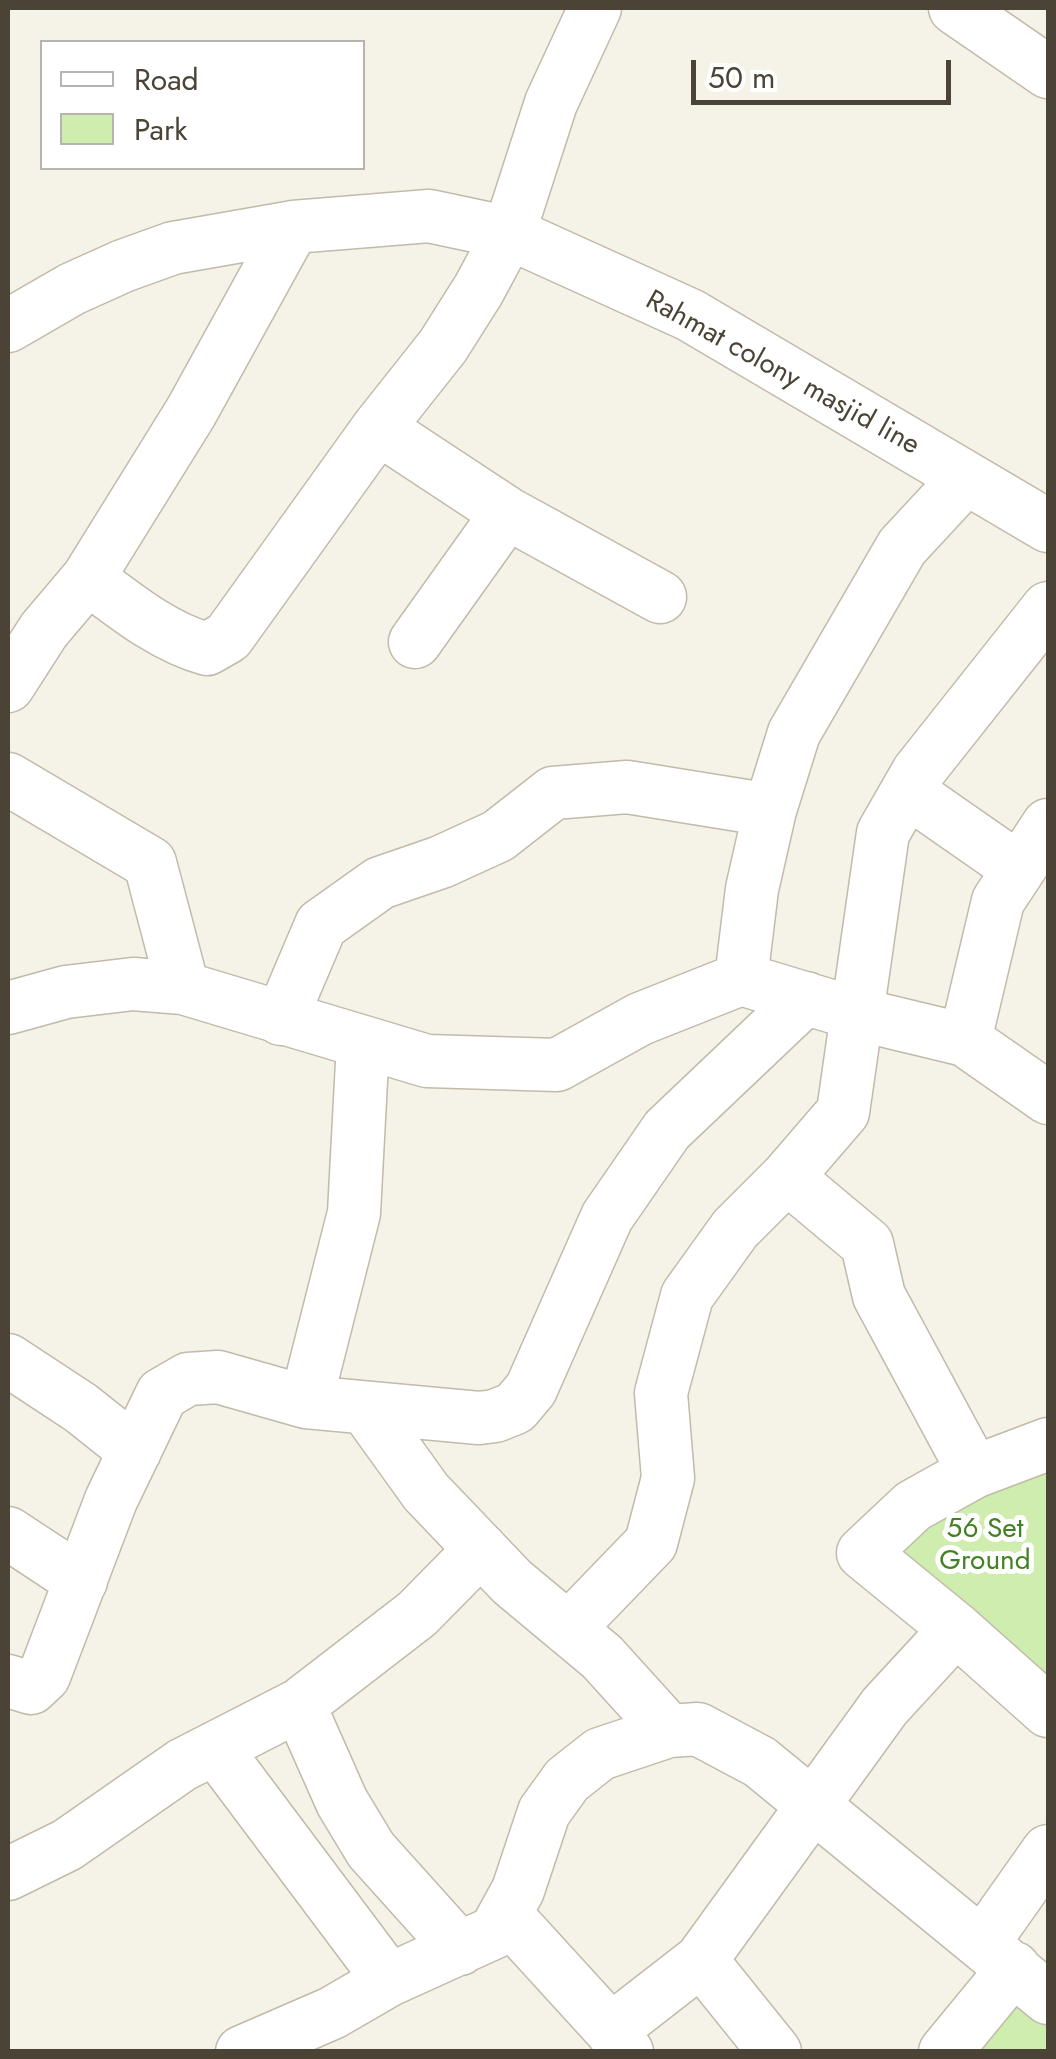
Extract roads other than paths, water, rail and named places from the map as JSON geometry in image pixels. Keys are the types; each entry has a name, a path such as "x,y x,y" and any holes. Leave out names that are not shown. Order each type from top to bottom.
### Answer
{"street":[{"path":"88,578 132,611 189,644 207,649 228,637 378,428 443,346 479,290 509,233 551,103 594,8"},
{"path":"956,8 1048,72"},
{"name":"Rahmat colony masjid line","path":"8,326 72,289 173,248 294,227 428,216 509,233 690,315 1048,526"},
{"path":"8,686 44,630 88,578 191,412 294,227"},
{"path":"378,428 506,513 660,597"},
{"path":"741,979 752,889 770,810 794,733 902,547 966,478"},
{"path":"415,642 506,513"},
{"path":"568,1629 651,1544 668,1478 661,1393 687,1296 735,1229 787,1178 843,1112 882,834 918,772 1048,608"},
{"path":"8,778 150,862 183,988"},
{"path":"280,1019 321,925 380,883 441,862 498,836 553,793 628,787 770,810"},
{"path":"907,791 1019,869"},
{"path":"965,1040 998,902 1048,825"},
{"path":"8,1008 66,992 133,984 183,988 427,1061 557,1065 640,1019 741,979 857,1014 965,1040 1048,1098"},
{"path":"8,1682 31,1688 44,1676 111,1500 162,1394 188,1379 218,1377 306,1402 367,1410 479,1418 515,1408 531,1389 607,1217 667,1130 806,998"},
{"path":"306,1402 354,1213 363,1043"},
{"path":"787,1178 867,1244 879,1296 974,1472"},
{"path":"8,1360 135,1451"},
{"path":"367,1410 426,1492 512,1582 602,1657 669,1731"},
{"path":"1048,1444 974,1472 913,1506 863,1553 1048,1712"},
{"path":"8,1533 81,1581"},
{"path":"8,1874 67,1846 182,1765 299,1706 417,1614 480,1548"},
{"path":"506,1915 619,2040 701,1960 885,1706 956,1629"},
{"path":"299,1706 342,1802 371,1850 460,1950"},
{"path":"242,2052 495,1932 506,1915 544,1812 567,1780 600,1754 669,1731 698,1730 760,1762 1015,1970"},
{"path":"215,1748 389,1980"},
{"path":"945,2052 1015,1970 1048,1852"},
{"path":"701,1960 775,2052"}],"park label":[{"name":"56 Set Ground","path":"985,1546"}]}
